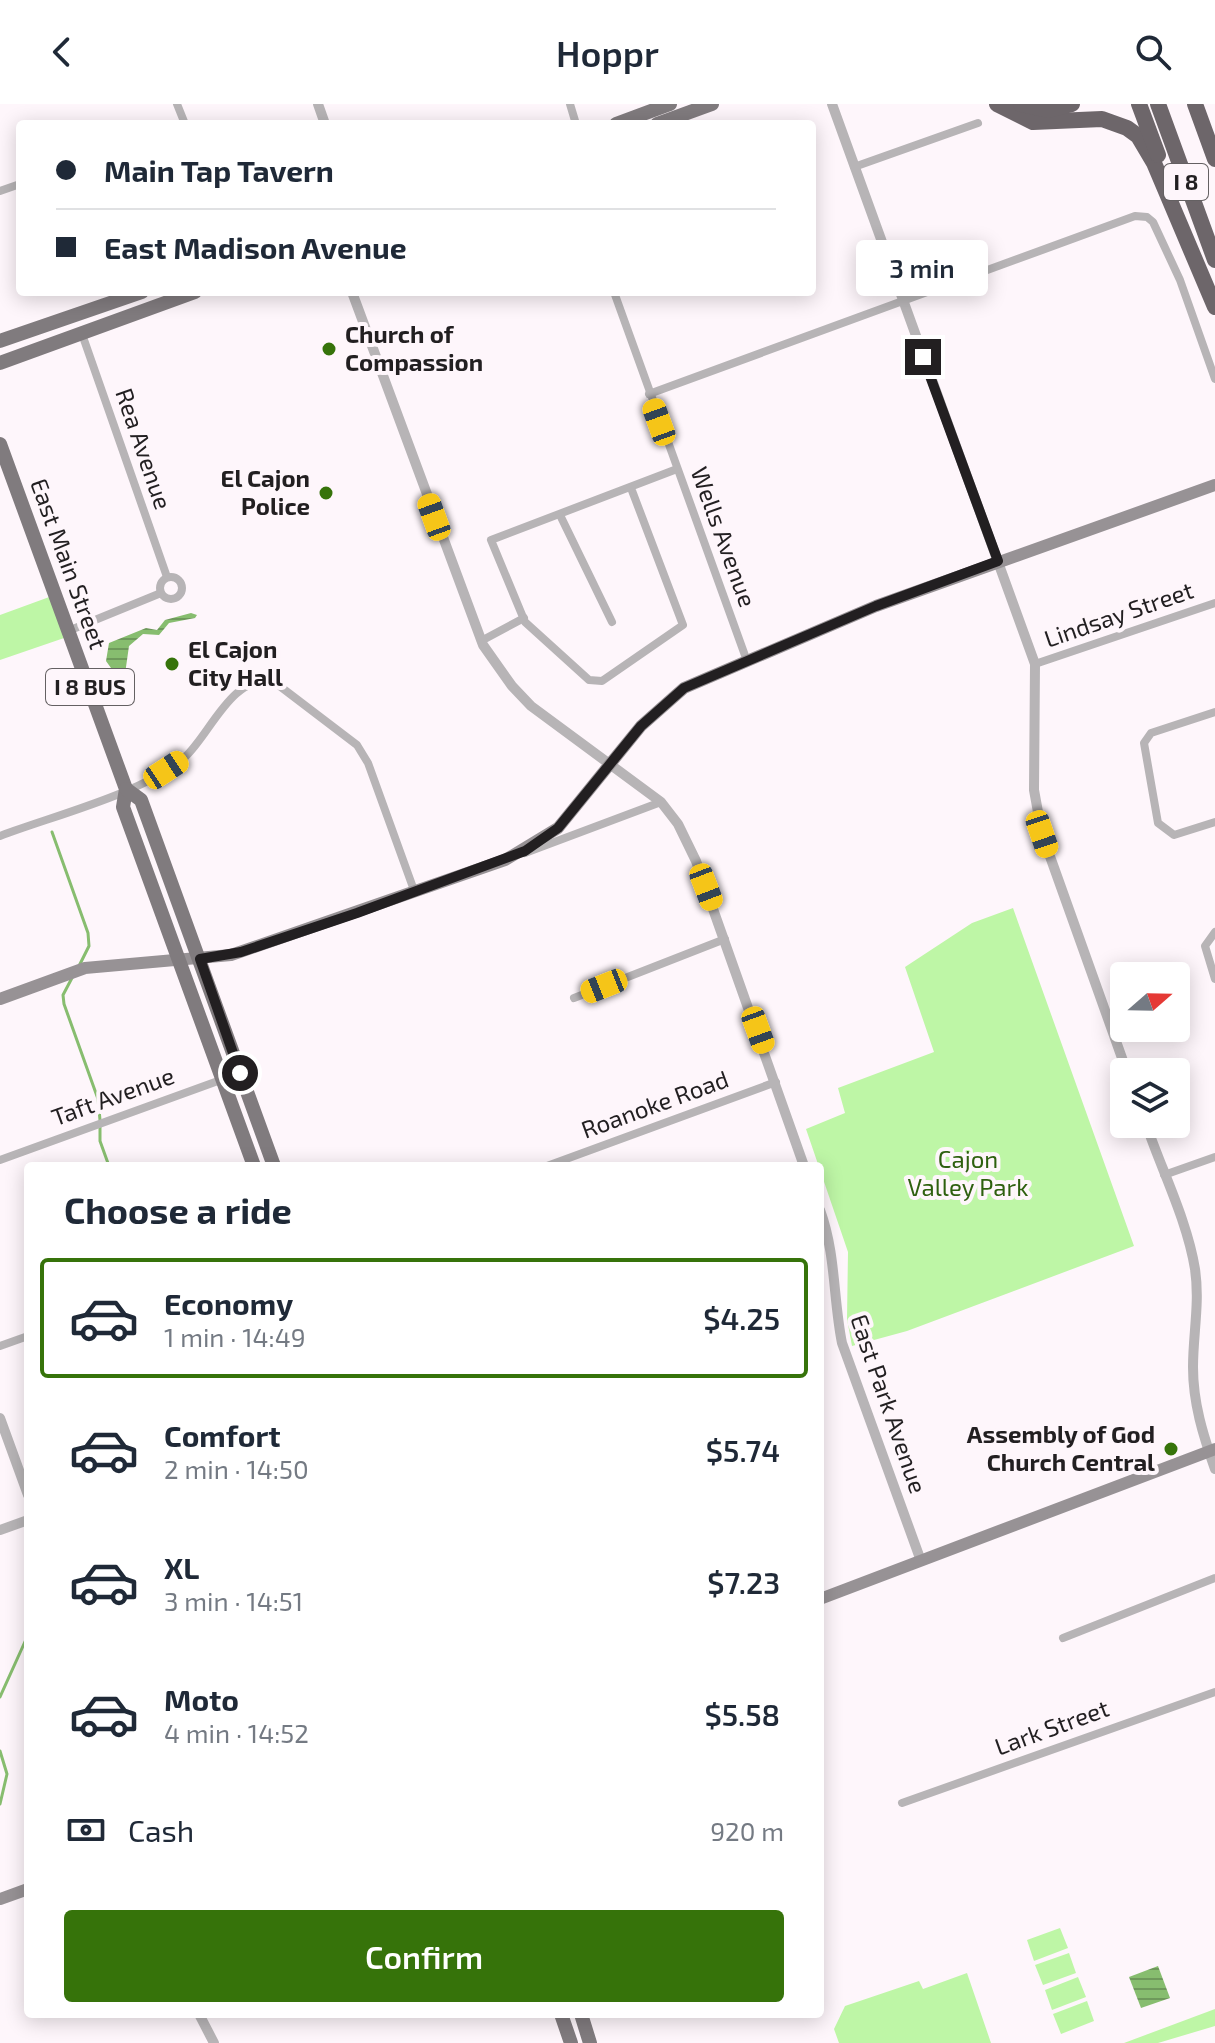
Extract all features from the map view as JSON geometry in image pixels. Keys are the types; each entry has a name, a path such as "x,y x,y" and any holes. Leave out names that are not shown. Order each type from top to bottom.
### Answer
{"highway":[{"path":"997,104 1033,122 1102,119 1127,128 1138,136 1154,163 1215,307"},
{"path":"1021,104 1048,110 1072,104"},
{"path":"1139,104 1203,277"},
{"name":"I 8","path":"1158,104 1215,260"},
{"name":"I 8","path":"1195,104 1215,159"}],"main road":[{"path":"627,120 670,104"},
{"path":"668,120 712,104"},
{"path":"0,341 130,296"},
{"path":"0,363 181,296"},
{"path":"82,334 84,320 97,307"},
{"name":"East Main Street","path":"0,444 126,789 123,807 253,1162"},
{"path":"0,999 85,968 180,962 241,952 505,860 558,828 608,764 659,707 684,688 876,606 1215,485"},
{"name":"East Main Street","path":"126,789 141,800 273,1162"},
{"path":"824,1597 1212,1450"},
{"path":"0,1899 24,1890"},
{"path":"562,2018 571,2043"},
{"path":"582,2018 590,2043"}],"street":[{"path":"832,104 1035,664 1035,802 1042,834 1122,1058"},
{"path":"854,167 978,123"},
{"path":"649,394 836,327 901,299 1135,216 1147,217 1180,280 1215,379"},
{"path":"353,296 481,641 512,686 531,706 661,802 687,841 725,939 803,1162"},
{"name":"Wells Avenue","path":"615,296 747,661"},
{"name":"Rea Avenue","path":"82,334 167,577"},
{"path":"631,488 683,625 602,681 589,680 537,636 524,618 491,540 677,469"},
{"path":"560,515 612,622"},
{"path":"167,577 178,579 181,592 170,599 161,593 161,582 167,577"},
{"path":"68,631 161,593"},
{"name":"Lindsay Street","path":"1035,664 1215,603"},
{"path":"481,641 524,618"},
{"path":"0,836 148,781 184,758 245,685 262,680 273,681 357,745 368,763 415,893"},
{"path":"1215,712 1151,733 1144,743 1158,823 1174,835 1215,822"},
{"path":"505,860 661,802"},
{"path":"1215,932 1209,936 1205,952 1215,979"},
{"path":"574,998 725,939"},
{"name":"Taft Avenue","path":"0,1160 240,1073"},
{"name":"Roanoke Road","path":"558,1162 776,1082"},
{"path":"1151,1138 1195,1270 1198,1311 1193,1365 1195,1407 1212,1450 1215,1469"},
{"path":"1164,1175 1215,1157"},
{"name":"East Park Avenue","path":"824,1221 831,1240 835,1307 842,1343 921,1561"},
{"path":"0,1346 24,1337"},
{"path":"0,1418 24,1484"},
{"path":"0,1530 24,1521"},
{"path":"1063,1638 1215,1578"},
{"name":"Lark Street","path":"902,1803 1215,1692"},
{"path":"201,2018 214,2043"}],"green space":[{"path":"52,596 67,637 0,660 0,615"},
{"name":"Cajon Valley Park","path":"1013,908 1134,1246 907,1331 852,1346 847,1319 848,1252 824,1182 824,1162 817,1162 806,1129 845,1113 838,1088 934,1052 905,967 972,923"},
{"path":"1060,1928 1068,1948 1034,1961 1027,1940"},
{"path":"1069,1953 1076,1973 1043,1985 1035,1965"},
{"path":"967,1973 991,2043 839,2043 834,2029 845,2006 919,1981 923,1989"},
{"path":"1078,1977 1086,1997 1052,2010 1045,1990"},
{"path":"1087,2001 1094,2021 1061,2034 1053,2014"},
{"path":"1215,2009 1215,2026 1158,2043 1124,2043"}],"shaded area":[{"path":"191,613 197,615 195,618 169,623 159,635 143,634 129,646 125,674 116,675 106,661 109,643 146,628 157,630 165,620"},
{"path":"1158,1966 1170,1998 1141,2008 1129,1977"}],"waterway":[{"path":"52,832 88,933 89,946 79,966"},
{"path":"73,976 63,995 64,1004 98,1099 100,1120"},
{"path":"100,1127 100,1141 108,1162"},
{"path":"0,1697 24,1644"},
{"path":"0,1751 7,1774 0,1804"}],"place":[{"name":"Church of Compassion","path":"329,349"},
{"name":"El Cajon Police","path":"326,493"},
{"name":"El Cajon City Hall","path":"172,664"},
{"name":"Assembly of God Church Central","path":"1171,1449"}],"route":[{"path":"240,1073 200,959 241,952 482,869 525,851 558,828 641,726 684,688 876,606 998,561 923,357"}]}
